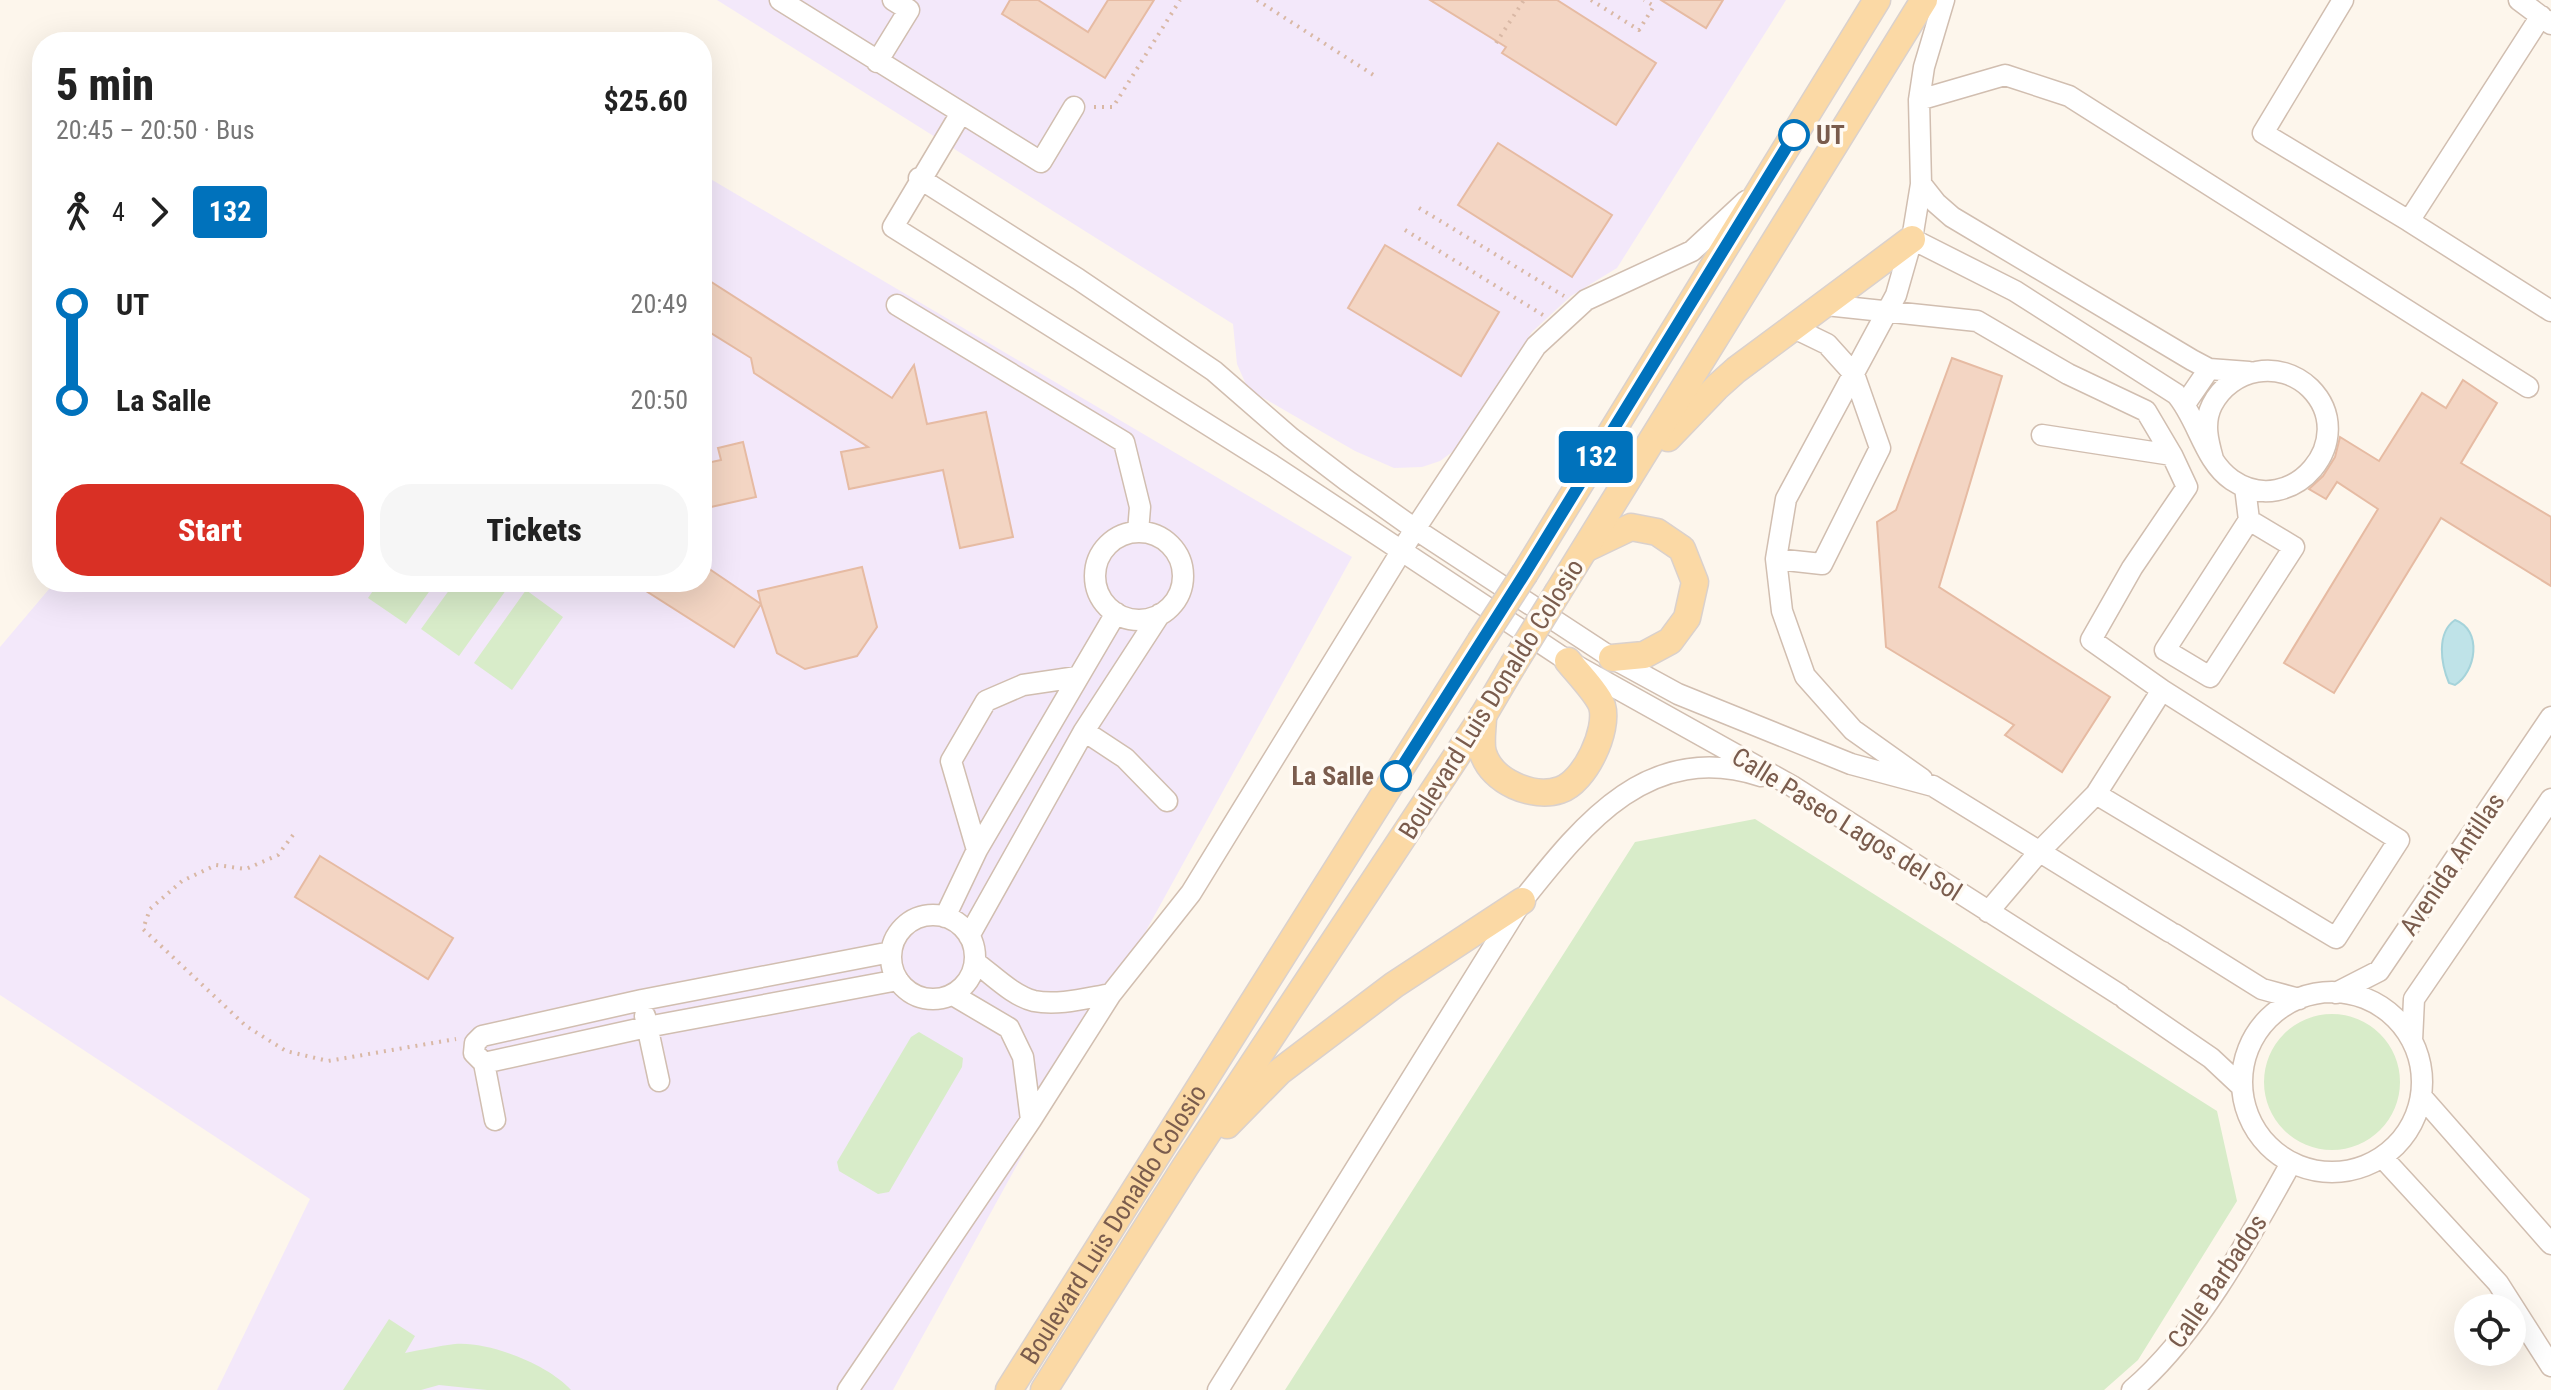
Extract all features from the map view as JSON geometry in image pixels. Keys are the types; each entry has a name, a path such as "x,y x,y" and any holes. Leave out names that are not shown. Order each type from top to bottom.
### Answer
{"main road":[{"name":"Boulevard Luis Donaldo Colosio","path":"1009,1390 1525,573 1877,0"},
{"name":"Boulevard Luis Donaldo Colosio","path":"1044,1390 1185,1167 1483,716 1924,0"},
{"path":"1628,481 1717,387 1912,239"},
{"path":"1587,548 1631,527 1657,532 1682,549 1695,582 1687,618 1670,641 1644,655 1612,658"},
{"path":"1483,716 1483,754 1499,778 1529,791 1561,790 1584,770 1600,739 1602,707 1568,661"},
{"path":"1185,1167 1279,1072 1394,985 1522,901"}],"street":[{"path":"780,0 1041,162 1074,107"},
{"path":"877,62 909,10 893,0"},
{"path":"1933,786 1853,730 1805,676 1782,611 1776,559 1786,499 1896,295 1912,239 1921,184 1919,100 1924,67 1944,0"},
{"path":"2343,0 2263,133 2551,311"},
{"path":"2409,221 2546,20 2519,0"},
{"path":"1919,100 2005,75 2069,96 2528,387"},
{"path":"919,178 961,113"},
{"name":"Calle Paseo Lagos del Sol","path":"2242,1087 2211,1058 2122,997 1792,786 1568,661 1272,465 893,227 919,178 1078,279 1214,371 1291,438 1415,529 1612,658 1678,694 1851,764 1933,786 2262,989 2299,999"},
{"path":"1912,239 2015,291 2176,394 2185,404 2221,471 2245,487 2273,490 2300,481 2320,460 2327,432 2322,404 2304,382 2278,371 2209,369 1952,217 1921,184"},
{"path":"848,1390 1031,1120 1111,994 1191,893 1415,529 1536,346 1586,300 1692,251 1761,188"},
{"path":"897,305 1124,442 1140,507 1138,532"},
{"path":"1826,305 1977,321 2068,374 2146,411 2187,487 2132,568 2091,640 2162,690 2399,840 2336,938 2096,794"},
{"path":"1776,559 1822,564 1880,448 1854,374 1827,344 1794,328"},
{"path":"2185,404 2209,369"},
{"path":"2213,459 2206,433 2211,407 2226,385 2249,372"},
{"path":"2042,435 2172,455"},
{"path":"1272,465 1291,438"},
{"path":"2245,487 2249,520 2165,650 2210,677 2294,547 2249,520"},
{"path":"969,936 1084,731 1160,614 1172,605 1180,593 1183,579 1181,564 1166,540 1153,534 1124,534 1102,551 1096,564 1098,592 1105,604 1116,613 1138,619 1160,614"},
{"path":"945,917 977,850 1116,613"},
{"path":"977,850 951,761 986,701 1023,685 1077,677"},
{"path":"1988,912 2039,852 2096,794 2162,690"},
{"name":"Avenida Antillas","path":"2336,993 2379,971 2543,747 2551,717"},
{"path":"1084,731 1125,758 1167,801"},
{"path":"1218,1390 1522,901 1573,837 1612,801 1657,776 1700,768 1746,771 1792,786"},
{"name":"Avenida Antillas","path":"2412,1041 2414,999 2551,799"},
{"path":"931,915 945,917 963,927 969,936 975,962 964,986 953,995 941,998 917,996 898,980 893,971 891,952 896,938 904,926 917,919 931,915"},
{"path":"495,1120 484,1063 474,1053 475,1043 482,1036 642,1000 891,952"},
{"path":"975,962 1024,997 1036,1001 1055,1002 1111,994"},
{"path":"484,1063 647,1027 898,980"},
{"path":"2336,993 2354,996 2388,1012 2412,1041 2419,1059 2421,1096 2408,1130 2382,1157 2366,1166 2338,1172 2309,1169 2291,1163 2262,1139 2245,1106 2242,1087 2242,1068 2256,1034 2268,1019 2299,999 2336,993"},
{"path":"953,995 1009,1028 1023,1057 1031,1120"},
{"path":"642,1000 659,1081"},
{"path":"2421,1096 2551,1244"},
{"path":"2382,1157 2498,1283 2551,1366"},
{"name":"Calle Barbados","path":"2132,1390 2157,1369 2219,1284 2291,1163"}],"path":[{"path":"1074,107 1113,107 1180,0"},
{"path":"1257,0 1375,76"},
{"path":"1496,43 1524,0"},
{"path":"1591,0 1639,30 1654,6 1644,0"},
{"path":"1419,208 1580,306"},
{"path":"1405,230 1559,324"},
{"path":"293,835 278,855 246,869 216,865 182,881 150,909 143,929 246,1026 286,1051 328,1061 439,1040 482,1036"}],"shaded area":[{"path":"717,0 1786,0 1617,268 1571,296 1532,332 1459,447 1440,461 1422,467 1394,468 1355,451 1248,389 1237,364 1233,324"},
{"path":"712,180 1352,557 893,1390 217,1390 310,1199 0,995 0,647 47,592 712,592"}],"green space":[{"path":"372,592 429,592 406,624 368,598"},
{"path":"448,592 505,592 459,656 421,629"},
{"path":"525,592 563,617 512,690 474,663"},
{"path":"1755,819 2217,1111 2237,1201 2138,1360 2104,1390 1285,1390 1635,842"},
{"path":"2332,1014 2358,1019 2380,1034 2395,1056 2400,1082 2395,1108 2380,1130 2358,1145 2332,1150 2306,1145 2284,1130 2269,1108 2264,1082 2269,1056 2284,1034 2306,1019"},
{"path":"919,1032 963,1058 962,1067 889,1192 878,1194 839,1171 837,1162 911,1037"},
{"path":"389,1319 415,1336 405,1353 455,1344 484,1346 534,1364 571,1390 487,1390 439,1385 421,1390 343,1390"}],"water":[{"path":"2455,620 2470,633 2473,651 2468,671 2455,685 2449,683 2446,675 2442,649 2445,633"}],"building":[{"path":"1010,0 1038,0 1088,32 1108,0 1154,0 1105,78 1002,14"},
{"path":"1430,0 1557,0 1656,63 1616,125 1502,53 1506,47"},
{"path":"1661,0 1723,0 1706,28"},
{"path":"1498,143 1612,215 1572,277 1458,205"},
{"path":"1385,245 1499,312 1461,376 1348,308"},
{"path":"712,282 892,398 914,365 927,424 986,412 1013,537 960,548 943,470 849,489 841,452 868,447 754,373 751,358 712,334"},
{"path":"1952,358 2002,376 1939,587 2110,697 2062,772 2005,735 2014,725 1886,647 1877,522 1896,510"},
{"path":"2463,380 2497,403 2461,463 2551,517 2551,586 2441,518 2334,693 2284,663 2378,509 2337,482 2326,499 2309,489 2323,476 2335,457 2340,437 2379,461 2422,393 2446,408"},
{"path":"743,442 756,497 712,507 712,462 721,460 718,448"},
{"path":"862,567 877,627 857,656 805,669 777,653 758,591"},
{"path":"712,571 761,604 734,647 648,592 712,592"},
{"path":"320,856 453,938 428,979 295,897"}],"bus line":[{"name":"132","path":"1396,776 1525,573 1794,135"}],"place":[{"name":"UT","path":"1794,135"},
{"name":"La Salle","path":"1396,776"}]}
